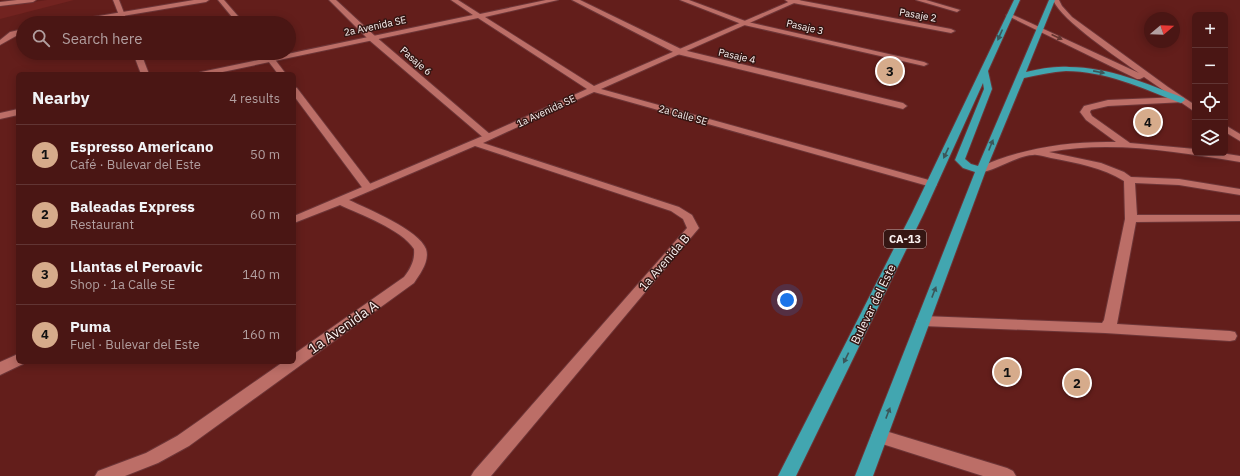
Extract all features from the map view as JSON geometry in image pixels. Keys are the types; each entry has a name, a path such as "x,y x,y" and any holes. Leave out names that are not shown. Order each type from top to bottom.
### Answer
{"highway":[{"name":"Bulevar del Este","path":"787,476 932,184 1017,0"},
{"path":"864,476 981,170 1052,0"},
{"path":"1019,76 1067,69 1089,70 1131,81 1181,100"},
{"path":"981,170 967,166 960,160 988,89 984,70"}],"street":[{"path":"0,4 33,0"},
{"path":"116,0 122,14"},
{"path":"110,16 206,0"},
{"path":"222,0 235,16"},
{"name":"Pasaje 6","path":"332,0 372,38 488,137"},
{"name":"2a Calle SE","path":"454,0 594,89 932,184"},
{"name":"2a Avenida SE","path":"296,51 372,38 555,0"},
{"name":"Pasaje 4","path":"575,0 680,52 904,106"},
{"name":"Pasaje 3","path":"683,0 746,24 924,64"},
{"path":"920,0 957,10"},
{"path":"1056,0 1059,7 1070,18 1164,89 1192,107"},
{"name":"1a Avenida SE","path":"296,219 746,24 793,1"},
{"name":"Pasaje 2","path":"793,1 951,31"},
{"path":"1009,15 1164,89"},
{"path":"2,41 16,33"},
{"path":"140,60 144,72"},
{"name":"2a Avenida SE","path":"208,72 253,60"},
{"path":"271,60 280,72"},
{"path":"296,93 368,188"},
{"path":"1128,146 1089,118 1085,112 1087,108 1108,103 1181,100"},
{"path":"0,116 16,112"},
{"path":"1228,130 1240,138"},
{"name":"1a Avenida B","path":"475,142 675,209 688,217 693,228 480,476"},
{"path":"981,170 1010,158 1035,152 1084,146 1128,146 1192,152"},
{"path":"1035,152 1108,168 1123,175 1129,180 1178,182 1240,192"},
{"path":"1220,156 1240,159"},
{"path":"1105,328 1111,322 1131,219 1129,180"},
{"name":"1a Avenida A","path":"296,360 409,280 420,261 420,248 410,239 380,219 339,200"},
{"path":"1131,219 1240,218"},
{"path":"923,321 1105,328 1230,336"},
{"path":"0,369 16,361"},
{"name":"1a Avenida A","path":"104,476 152,458 183,441 291,364"},
{"path":"879,436 1007,476"}],"shaded area":[{"path":"47,0 74,0 0,19 0,7"}],"place":[{"name":"Llantas el Peroavic","path":"890,71"},
{"name":"Puma","path":"1148,122"},
{"name":"Espresso Americano","path":"1007,372"},
{"name":"Baleadas Express","path":"1077,383"}]}
